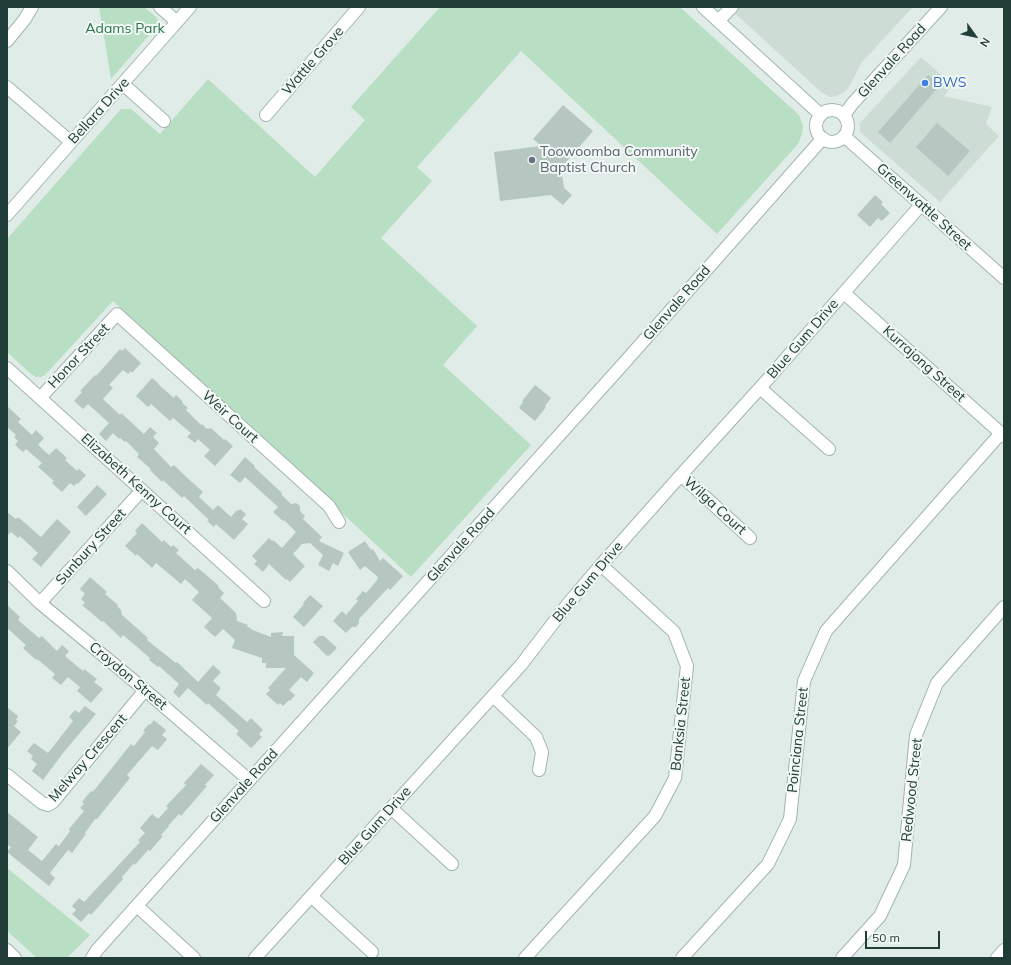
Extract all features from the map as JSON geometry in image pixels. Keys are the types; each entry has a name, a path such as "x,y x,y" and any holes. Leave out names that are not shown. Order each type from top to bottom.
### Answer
{"street":[{"path":"7,41 25,19 32,7"},
{"path":"160,7 176,22"},
{"name":"Bellara Drive","path":"7,215 190,7"},
{"name":"Wattle Grove","path":"266,115 359,7"},
{"path":"702,7 821,115"},
{"path":"718,21 732,7"},
{"name":"Glenvale Road","path":"844,115 853,103 941,7"},
{"path":"123,84 164,121"},
{"path":"7,86 71,142"},
{"path":"834,110 844,115 848,126 847,132 840,140 834,142 828,141 819,134 817,129 818,120 821,115 828,111 834,110"},
{"name":"Greenwattle Street","path":"844,136 1004,278"},
{"name":"Glenvale Road","path":"86,958 94,954 629,357 823,138"},
{"name":"Blue Gum Drive","path":"255,958 522,665 567,606 602,565 921,205"},
{"name":"Kurrajong Street","path":"844,293 1002,435"},
{"name":"Honor Street","path":"40,397 117,314"},
{"name":"Weir Court","path":"117,314 329,506 339,522"},
{"name":"Elizabeth Kenny Court","path":"7,368 264,601"},
{"path":"760,388 829,449"},
{"name":"Poinciana Street","path":"682,958 768,864 790,819 804,681 826,631 1002,435"},
{"name":"Wilga Court","path":"681,475 750,538"},
{"name":"Sunbury Street","path":"40,603 142,490"},
{"name":"Banksia Street","path":"525,958 654,816 675,778 687,666 674,632 602,565"},
{"name":"Croydon Street","path":"7,571 40,603 145,690 249,780"},
{"name":"Redwood Street","path":"842,958 880,916 904,866 916,735 937,683 1004,607"},
{"name":"Melway Crescent","path":"7,775 42,803 48,805 54,802 145,690"},
{"path":"493,696 536,737 542,752 539,770"},
{"path":"391,808 452,864"},
{"path":"311,896 372,952"},
{"path":"137,906 194,958"},
{"path":"997,958 1004,950"}],"shaded area":[{"path":"728,7 913,7 862,62 849,87 837,96 830,97 821,92"},
{"path":"921,57 953,85 944,96 992,107 986,124 999,136 940,202 860,132 860,123"}],"green space":[{"name":"Adams Park","path":"99,7 144,7 157,18 158,25 111,79"},
{"path":"440,7 680,7 799,115 803,126 798,144 717,234 521,51 417,167 432,181 381,238 477,326 443,365 531,445 411,577 113,301 45,375 36,377 31,374 7,352 7,239 121,109 131,109 160,134 208,79 315,177 365,120 351,107"},
{"path":"7,868 90,935 67,958 37,958 7,931"}],"building":[{"path":"928,75 940,85 890,143 878,132"},
{"name":"Toowoomba Community Baptist Church","path":"563,105 593,131 561,168 564,188 572,195 563,205 551,195 500,201 494,152 541,146 533,139"},
{"path":"937,123 970,151 948,176 916,147"},
{"path":"875,195 883,202 881,204 890,213 882,221 878,218 870,227 857,215"},
{"path":"125,348 141,363 132,373 131,371 128,374 123,370 109,385 113,388 103,399 144,434 150,427 157,433 153,437 159,443 154,449 171,467 174,465 203,492 199,497 213,510 218,505 231,517 237,510 238,511 240,509 246,514 242,519 248,524 234,540 216,524 214,527 207,521 209,520 184,496 182,498 163,480 162,482 150,470 151,469 137,457 139,454 126,441 125,442 120,438 119,439 113,433 106,441 99,434 109,423 88,404 83,409 74,401 82,392 80,391 95,375 96,376 120,349 122,351"},
{"path":"152,378 174,398 176,395 188,408 186,410 201,425 202,424 207,429 211,428 233,446 215,466 204,456 210,450 198,439 195,443 187,437 191,433 173,418 170,421 151,404 148,407 136,396"},
{"path":"535,385 551,398 535,421 519,408 523,402 522,401"},
{"path":"7,406 21,419 18,422 32,435 36,430 44,438 38,445 49,455 56,448 67,458 65,460 77,471 79,469 86,475 78,484 77,483 74,486 70,483 62,492 52,483 54,481 38,467 42,463 26,449 23,452 15,445 18,441 14,437 16,435 7,427"},
{"path":"245,457 282,493 281,494 291,504 296,503 300,506 300,511 305,516 303,519 322,537 319,541 344,553 338,566 333,563 329,571 318,565 323,555 310,543 302,544 293,554 305,566 290,582 269,564 263,572 254,564 257,561 252,556 269,538 282,548 296,532 273,512 278,507 245,477 240,483 230,475"},
{"path":"97,485 107,494 86,516 77,507"},
{"path":"7,512 16,519 18,517 41,537 57,519 71,532 41,567 32,559 38,553 20,536 18,538 11,532 7,536"},
{"path":"142,523 162,542 164,540 171,547 173,545 179,550 176,553 195,570 198,568 219,586 218,587 224,593 220,598 236,613 237,621 248,625 247,627 251,628 250,629 271,637 271,633 283,632 282,636 294,636 294,655 314,673 307,682 301,677 289,690 295,695 290,701 289,700 283,706 280,703 278,705 266,694 270,690 268,688 286,668 266,668 266,663 262,663 262,658 232,648 235,640 223,629 215,637 204,627 212,618 192,600 199,592 185,579 181,584 156,563 152,568 137,554 136,556 125,546 137,533 135,531"},
{"path":"365,541 371,550 373,549 380,561 383,558 403,576 390,590 388,588 359,619 359,623 356,627 352,627 346,633 333,621 342,611 346,615 358,601 356,599 363,591 366,593 378,579 378,577 365,566 360,570 348,552"},
{"path":"90,577 107,592 105,594 118,605 117,606 121,610 122,615 148,638 147,640 176,663 177,662 198,682 213,665 221,672 213,681 221,688 216,695 247,722 251,718 263,730 259,734 262,737 251,748 236,734 239,731 208,703 207,705 188,688 179,698 173,692 179,684 159,666 158,667 149,660 150,658 123,635 121,638 103,621 102,622 82,605 85,603 81,599 85,594 80,589"},
{"path":"310,595 323,606 304,627 293,617"},
{"path":"7,605 20,617 18,620 39,638 42,636 57,651 62,645 69,651 65,656 83,671 84,669 97,679 94,682 103,689 91,703 77,691 80,687 68,677 61,685 52,678 55,674 23,648 26,645 7,628"},
{"path":"319,636 324,636 337,648 329,656 327,656 313,642"},
{"path":"85,706 96,714 63,753 43,780 32,771 37,764 31,759 33,756 27,751 34,743 48,753 73,721 69,717 75,710 79,713"},
{"path":"7,707 18,716 16,720 18,721 14,726 21,732 7,749"},
{"path":"154,720 166,730 162,735 167,739 158,750 152,746 127,775 130,778 97,819 95,819 72,853 68,850 50,873 55,878 49,886 7,852 11,847 7,844 7,812 38,837 28,850 42,861 56,844 59,846 70,831 69,829 84,811 80,808 84,804 82,802 91,791 92,792 96,788 131,744 134,746 145,732 143,731"},
{"path":"201,764 214,775 205,785 207,786 181,816 179,814 168,826 161,835 163,836 150,851 148,850 135,865 134,863 122,877 123,879 91,915 89,913 81,922 72,914 76,910 72,906 79,898 84,902 140,842 138,840 145,833 140,828 152,814 158,819 168,808 166,806 186,785 184,783"}],"place":[{"name":"BWS","path":"925,83"},
{"name":"Toowoomba Community Baptist Church","path":"532,160"}]}
